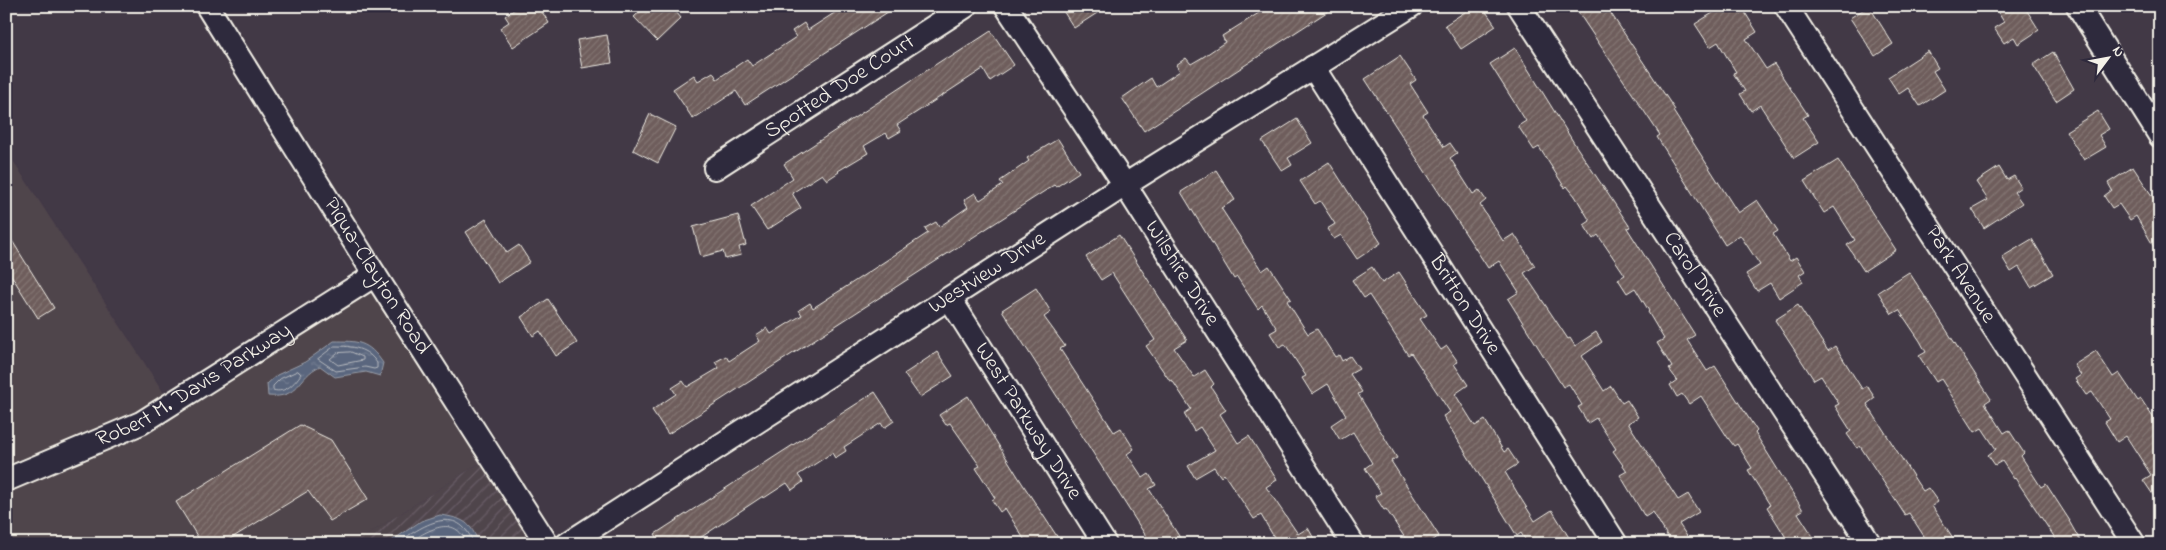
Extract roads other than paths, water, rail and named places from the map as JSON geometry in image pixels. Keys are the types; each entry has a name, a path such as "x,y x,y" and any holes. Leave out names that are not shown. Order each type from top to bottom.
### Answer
{"street":[{"name":"Piqua-Clayton Road","path":"207,6 375,275 547,544"},
{"name":"Spotted Doe Court","path":"714,168 966,6"},
{"name":"Wilshire Drive","path":"1006,6 1125,185 1353,544"},
{"name":"Westview Drive","path":"567,544 1125,185 1411,6"},
{"name":"Carol Drive","path":"1519,6 1870,544"},
{"name":"Park Avenue","path":"1786,6 2134,544"},
{"path":"2078,6 2160,136"},
{"name":"Britton Drive","path":"1313,68 1616,544"},
{"name":"Robert M. Davis Parkway","path":"6,480 141,423 375,275"},
{"name":"West Parkway Drive","path":"950,299 1106,544"}],"water":[{"path":"334,341 350,341 367,346 383,363 380,376 366,372 335,377 320,366 312,371 292,391 278,396 268,396 267,384 277,375 305,362"},
{"path":"440,515 465,522 473,531 479,544 387,544 421,521"}]}
